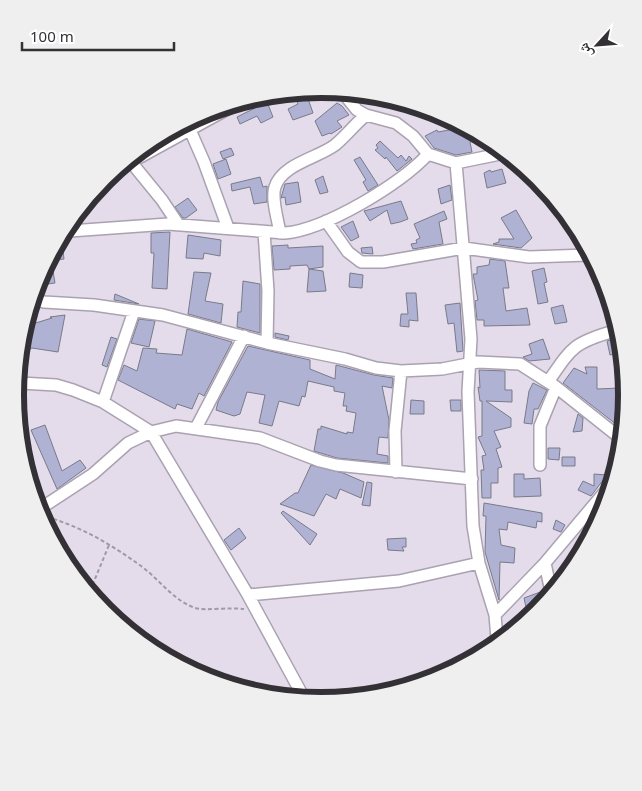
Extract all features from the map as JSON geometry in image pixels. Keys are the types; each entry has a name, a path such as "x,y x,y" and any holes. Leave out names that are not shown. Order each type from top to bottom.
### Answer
{"street":[{"path":"349,100 357,110 366,115 396,123 413,136 428,154 456,163 495,155"},
{"path":"280,233 274,194 275,186 289,170 335,144 366,115"},
{"path":"154,150 203,123"},
{"path":"190,130 228,228"},
{"path":"74,231 178,224 280,233 304,230 326,221 381,191 417,167 428,154"},
{"path":"456,163 471,339 469,363 473,526 479,563 495,615 497,635"},
{"path":"133,165 178,224"},
{"path":"326,221 348,252 361,262 383,262 464,248 537,258 583,255"},
{"path":"264,232 268,291 267,343"},
{"path":"40,301 94,304 134,312 163,315 267,343 345,359 376,368 401,371 442,369 469,363 520,364 552,384 616,435"},
{"path":"103,402 134,312"},
{"path":"540,465 540,426 552,384 566,355 585,339 611,332"},
{"path":"196,428 244,336"},
{"path":"396,472 395,431 401,371"},
{"path":"24,383 56,386 72,390 103,402 151,432 248,595 301,692"},
{"path":"45,506 93,474 128,443 151,432 176,426 260,438 320,461 336,465 472,479"},
{"path":"495,615 546,563 600,498"},
{"path":"248,595 399,581 479,563"},
{"path":"546,563 550,584"}],"path":[{"path":"50,518 92,534 142,567 186,604 198,609 227,606 244,609 260,617"},
{"path":"93,585 109,545"}],"building":[{"path":"308,99 313,113 293,120 288,109 298,104 296,100"},
{"path":"268,103 273,117 261,123 257,116 240,124 237,117"},
{"path":"337,103 349,115 337,121 342,127 331,134 322,136 315,121"},
{"path":"453,129 470,138 475,141 470,142 472,152 456,155 434,148 425,136 437,130 438,132"},
{"path":"380,141 398,158 401,155 406,161 409,156 412,159 397,171 386,157 385,159 375,150 378,148 376,145"},
{"path":"231,148 234,155 223,159 220,152"},
{"path":"360,157 378,185 368,191 363,182 366,180 354,160"},
{"path":"226,159 231,174 218,179 213,164"},
{"path":"502,169 506,183 487,188 484,173 490,170 491,172"},
{"path":"323,176 328,192 320,194 315,180"},
{"path":"260,177 263,187 267,186 267,202 254,204 250,187 232,191 231,184"},
{"path":"298,182 301,202 286,205 285,197 281,198 285,184"},
{"path":"450,185 452,200 441,204 438,189"},
{"path":"188,198 197,210 183,218 175,207"},
{"path":"401,201 408,219 400,222 391,224 387,210 370,221 364,211"},
{"path":"516,210 532,238 521,248 493,244 499,242 499,239 514,239 501,218"},
{"path":"444,211 447,219 439,222 443,244 413,249 411,244 417,243 416,240 420,238 414,224"},
{"path":"353,221 359,237 351,241 341,227"},
{"path":"170,232 167,289 152,288 154,253 151,253 151,233"},
{"path":"188,235 221,240 220,256 204,253 203,259 186,258"},
{"path":"288,245 288,248 323,246 323,267 309,269 307,265 290,266 290,269 274,270 272,246"},
{"path":"372,247 373,254 362,253 361,248"},
{"path":"63,249 64,259 56,260"},
{"path":"490,259 505,261 509,288 503,288 506,311 527,308 530,325 484,326 484,320 477,320 475,301 478,300 473,274 477,274 477,267 489,265"},
{"path":"52,268 55,283 45,284"},
{"path":"544,268 547,282 544,283 548,302 538,304 532,271"},
{"path":"309,269 323,271 326,291 307,292"},
{"path":"194,272 211,273 205,301 223,304 221,323 188,314"},
{"path":"350,273 363,275 362,288 349,287"},
{"path":"243,281 260,284 260,333 237,327 238,312 241,312"},
{"path":"406,293 416,293 418,321 409,320 409,327 400,326 401,314 408,314"},
{"path":"115,294 139,304 114,300"},
{"path":"460,303 463,351 457,352 454,323 448,324 445,305"},
{"path":"563,305 567,322 555,324 551,308"},
{"path":"65,315 58,352 32,348 27,350 33,324 52,318 50,317"},
{"path":"139,319 155,321 149,347 131,343"},
{"path":"187,329 232,342 204,396 199,393 192,409 177,404 175,409 118,380 124,365 137,371 143,348 157,349 156,353 182,355"},
{"path":"275,333 289,336 288,340 275,337"},
{"path":"111,337 117,339 107,367 102,365"},
{"path":"543,339 550,359 529,361 523,357 532,354 529,344"},
{"path":"613,339 615,354 610,355 607,341"},
{"path":"248,346 310,360 310,369 335,379 336,365 393,378 392,388 382,386 389,420 388,438 379,437 377,454 388,456 388,463 337,458 314,451 318,429 321,429 321,426 347,434 347,432 353,433 356,413 346,411 347,406 343,406 345,393 334,391 334,387 308,381 305,397 302,396 299,406 279,401 272,426 259,423 265,395 247,392 240,414 234,416 216,410 218,402"},
{"path":"585,367 597,367 597,389 618,388 617,425 563,383 574,368 587,374"},
{"path":"479,370 505,371 505,390 512,390 512,402 486,401 511,418 511,427 494,431 501,447 496,449 502,467 498,468 498,483 491,483 491,498 482,498 481,470 484,470 482,456 486,455 478,437 482,436 482,401 480,401 478,387 480,388"},
{"path":"533,383 547,390 538,409 534,409 532,424 524,423 529,391"},
{"path":"411,400 424,401 424,414 410,414"},
{"path":"450,400 461,400 461,411 451,411"},
{"path":"578,414 583,418 582,431 573,432"},
{"path":"45,425 62,471 80,460 86,468 57,489 31,430"},
{"path":"548,448 560,448 559,460 548,459"},
{"path":"562,457 575,457 575,466 562,466"},
{"path":"311,465 343,473 364,482 361,498 340,489 336,499 326,494 314,516 280,504 295,493 298,493"},
{"path":"514,474 524,474 524,479 540,478 541,496 514,497"},
{"path":"594,474 607,475 591,496 578,490 583,481 594,486"},
{"path":"367,482 372,483 370,506 362,505"},
{"path":"484,503 542,513 542,522 537,521 536,528 508,522 507,530 499,529 501,545 515,548 514,563 500,562 499,600 485,552 486,516 483,516"},
{"path":"283,511 317,534 310,545 281,513"},
{"path":"556,520 565,525 561,532 553,529"},
{"path":"239,528 246,538 231,550 224,540"},
{"path":"406,538 406,547 402,547 404,551 388,550 387,539"},
{"path":"543,591 543,592 527,610 524,598"},
{"path":"522,610 523,614 508,626"}]}
